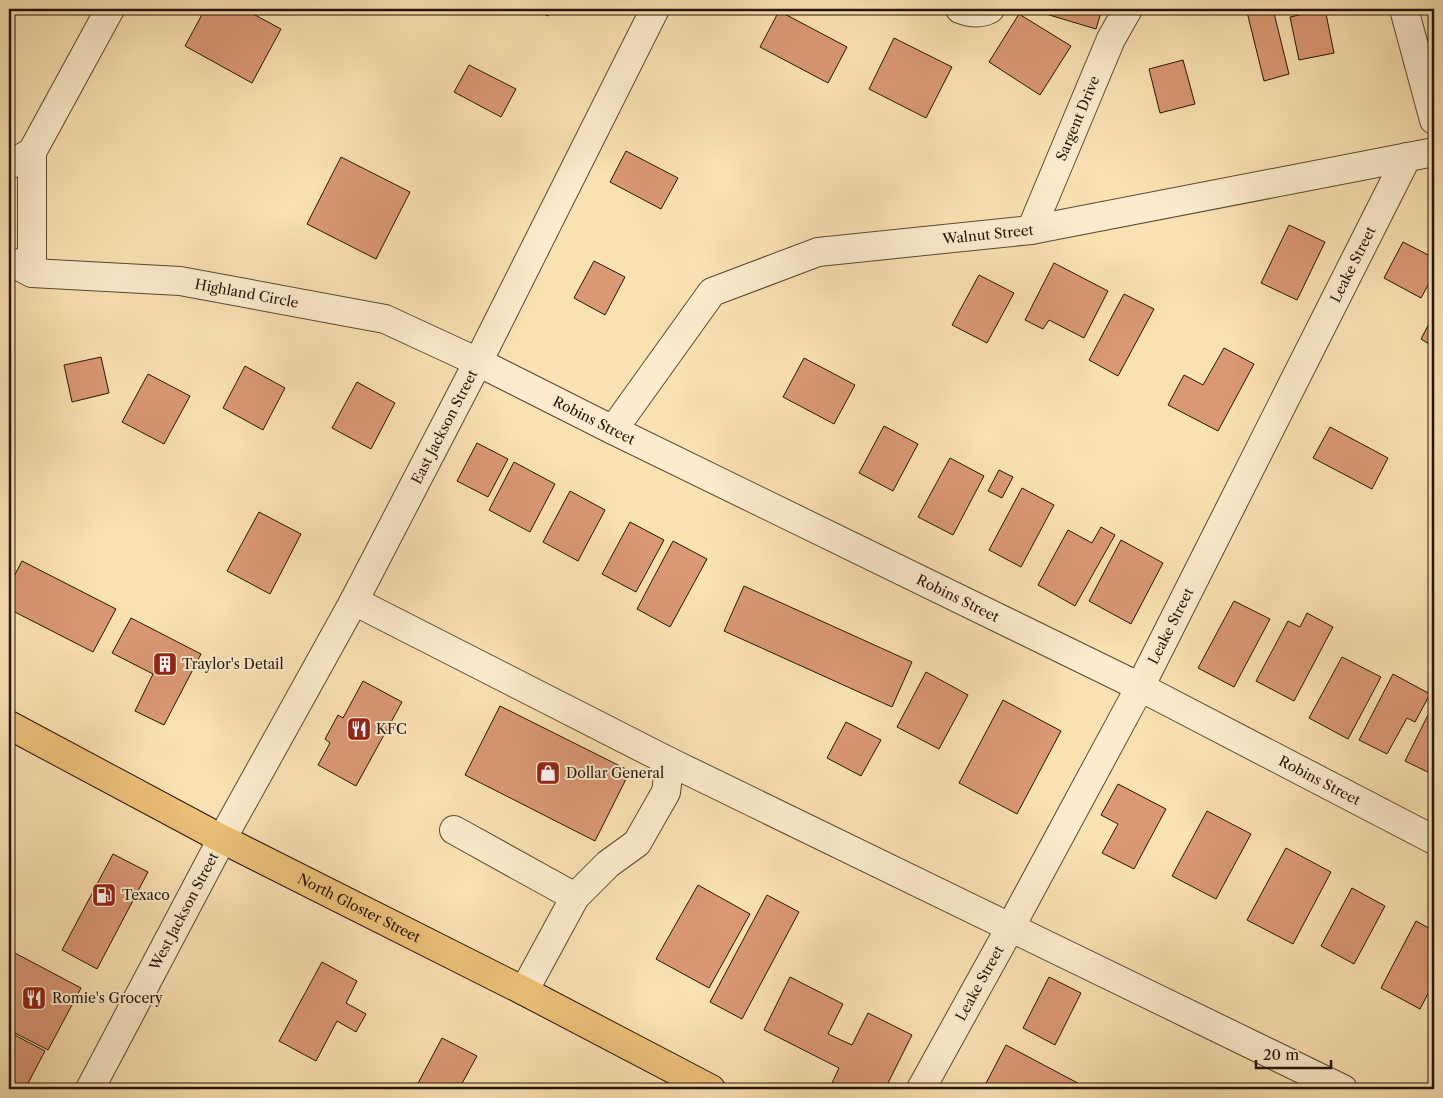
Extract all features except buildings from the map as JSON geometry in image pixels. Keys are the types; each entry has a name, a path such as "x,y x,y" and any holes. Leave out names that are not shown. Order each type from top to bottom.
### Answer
{"main road":[{"name":"North Gloster Street","path":"9,725 222,839 524,991 712,1089"}],"street":[{"path":"20,267 32,152 110,9"},
{"name":"East Jackson Street","path":"222,839 354,601 478,362 655,9"},
{"path":"960,9 974,13 990,9"},
{"name":"Sargent Drive","path":"1031,230 1112,39 1128,9"},
{"path":"1404,9 1434,120"},
{"path":"9,165 32,152"},
{"name":"Walnut Street","path":"613,430 712,292 818,252 1031,230 1434,152"},
{"name":"Leake Street","path":"922,1089 1140,687 1407,157"},
{"name":"Highland Circle","path":"20,267 180,281 385,319 478,362"},
{"name":"Robins Street","path":"478,362 613,430 1140,687 1434,840"},
{"path":"354,601 670,762 1342,1089"},
{"path":"524,991 575,897 608,864 637,843 666,792 670,762"},
{"path":"454,830 575,897"},
{"name":"West Jackson Street","path":"92,1088 222,839"}],"place":[{"name":"Traylor's Detail","path":"165,664"},
{"name":"KFC","path":"359,729"},
{"name":"Dollar General","path":"548,773"},
{"name":"Texaco","path":"104,895"},
{"name":"Romie's Grocery","path":"34,998"}]}
